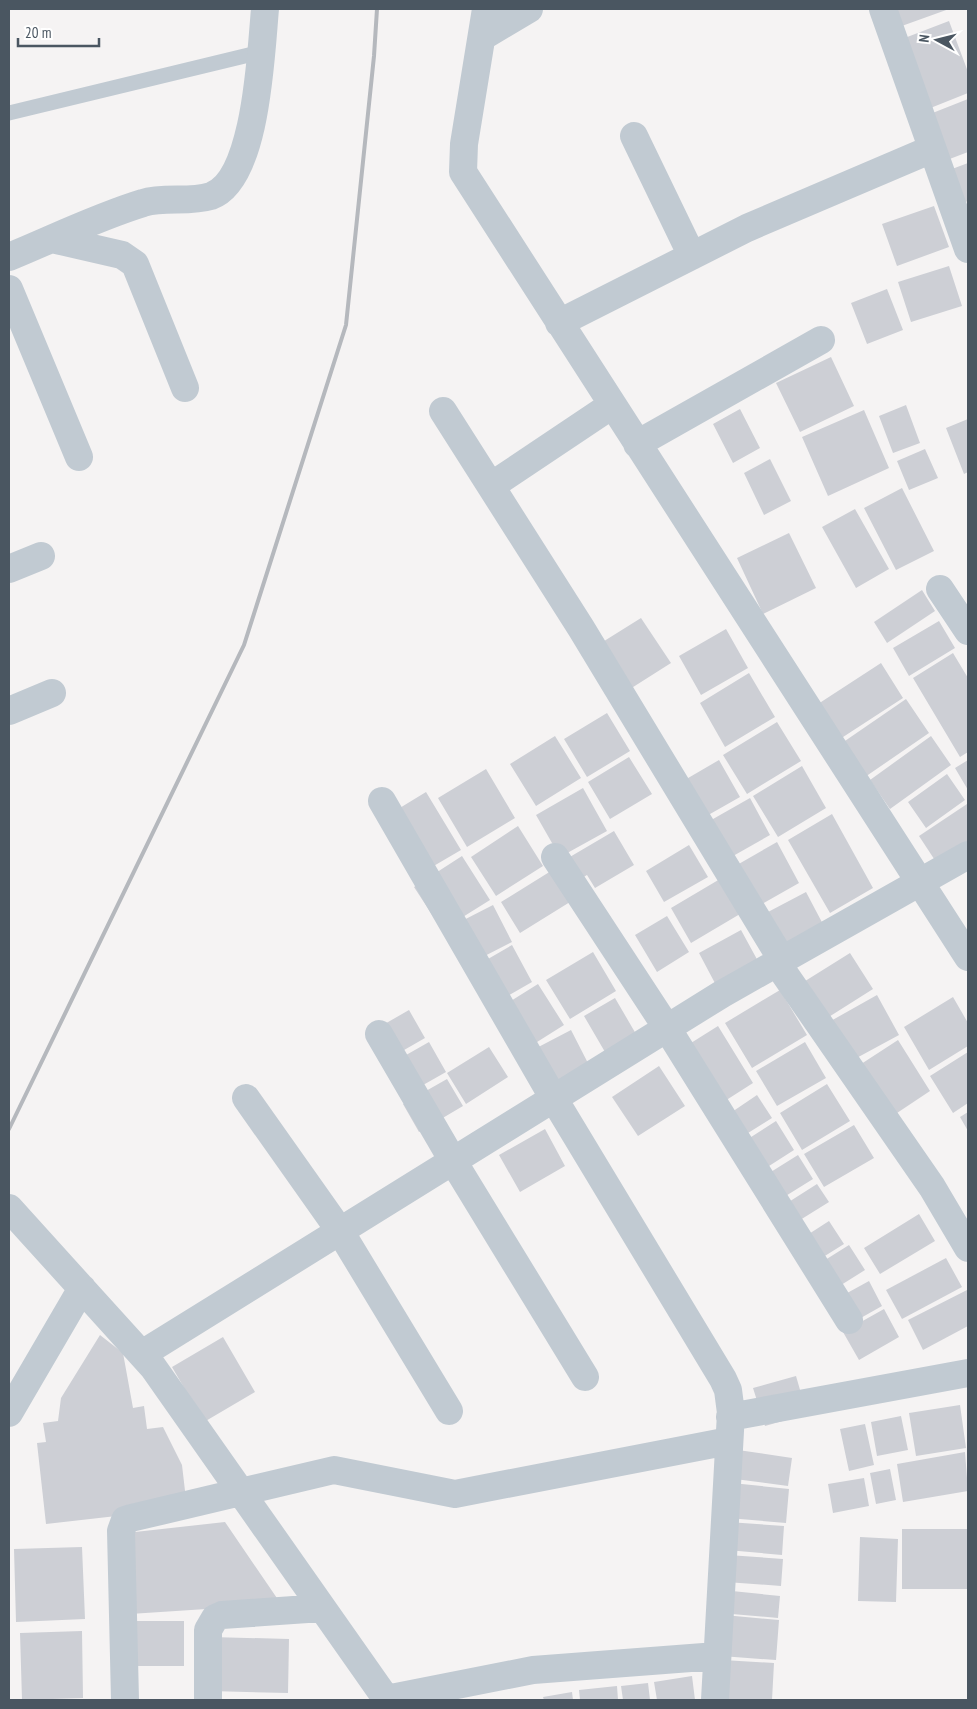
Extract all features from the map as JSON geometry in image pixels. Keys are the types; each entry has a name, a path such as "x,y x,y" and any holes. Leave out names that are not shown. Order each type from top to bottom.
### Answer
{"street":[{"path":"9,257 143,203 202,198 222,189 234,173 248,136 257,96 265,9"},
{"path":"486,9 464,144 463,172 968,957"},
{"path":"482,37 529,9"},
{"path":"882,9 968,249"},
{"path":"634,136 692,256"},
{"path":"559,323 747,228 932,149"},
{"path":"52,239 122,255 135,264 186,388"},
{"path":"9,289 78,457"},
{"path":"637,444 822,340"},
{"path":"491,486 612,405"},
{"path":"444,411 586,637 780,961 932,1187 968,1248"},
{"path":"9,569 41,556"},
{"path":"940,588 968,631"},
{"path":"9,711 52,693"},
{"path":"382,801 554,1099 724,1379 730,1401 730,1429 715,1700"},
{"path":"142,1354 667,1028 968,854"},
{"path":"556,858 667,1028 849,1320"},
{"path":"379,1034 452,1161 585,1377"},
{"path":"246,1098 340,1231 449,1412"},
{"path":"9,1208 161,1376 386,1699 533,1670 717,1656"},
{"path":"9,1413 82,1288"},
{"path":"124,1700 121,1531 122,1525 131,1518 334,1470 456,1494 968,1372"},
{"path":"208,1700 208,1630 215,1618 222,1615 322,1608"}],"lane":[{"path":"9,113 261,52"}],"building":[{"path":"892,9 949,9 899,27"},
{"path":"949,21 968,72 968,93 928,109 902,39"},
{"path":"968,99 968,152 947,160 930,114"},
{"path":"968,163 968,201 963,203 952,169"},
{"path":"934,206 949,247 897,266 882,224"},
{"path":"949,266 962,306 911,322 898,282"},
{"path":"887,289 903,330 867,344 851,303"},
{"path":"831,357 854,406 800,432 776,383"},
{"path":"906,405 920,443 893,453 879,416"},
{"path":"740,409 760,448 733,463 713,424"},
{"path":"864,410 889,468 828,496 802,437"},
{"path":"968,419 968,472 964,474 946,428"},
{"path":"925,449 938,478 909,490 897,461"},
{"path":"770,459 791,501 764,515 744,473"},
{"path":"902,488 934,551 896,570 864,508"},
{"path":"855,509 889,569 856,588 822,527"},
{"path":"789,533 816,588 763,614 737,558"},
{"path":"922,590 935,611 887,643 874,622"},
{"path":"641,618 671,663 630,689 601,643"},
{"path":"939,621 955,648 909,676 893,648"},
{"path":"726,629 748,668 701,695 679,656"},
{"path":"953,653 968,678 968,752 960,757 913,678"},
{"path":"881,663 903,698 840,739 818,704"},
{"path":"749,673 775,717 725,747 700,703"},
{"path":"906,699 929,733 865,777 842,743"},
{"path":"607,713 630,751 587,777 564,739"},
{"path":"777,722 801,761 747,794 723,755"},
{"path":"555,736 581,778 536,806 510,764"},
{"path":"931,736 951,765 890,809 870,780"},
{"path":"629,757 652,794 610,819 588,782"},
{"path":"719,760 740,797 703,818 683,781"},
{"path":"968,760 968,790 955,768"},
{"path":"802,766 826,808 778,837 753,796"},
{"path":"486,769 515,818 467,847 438,798"},
{"path":"947,774 965,800 926,828 908,802"},
{"path":"583,788 607,831 560,857 536,815"},
{"path":"426,792 461,850 420,874 385,817"},
{"path":"750,798 770,835 726,860 706,823"},
{"path":"967,804 968,850 940,868 919,836"},
{"path":"832,814 873,888 830,913 788,840"},
{"path":"518,826 543,866 496,896 471,857"},
{"path":"614,831 634,865 595,888 587,875 575,882 563,861"},
{"path":"777,842 799,883 753,909 730,869"},
{"path":"689,845 708,877 664,902 646,871"},
{"path":"462,856 490,900 442,930 414,887"},
{"path":"551,871 570,902 520,933 501,902"},
{"path":"720,879 740,914 691,943 671,908"},
{"path":"806,892 825,928 787,949 768,912"},
{"path":"493,905 512,942 469,964 450,927"},
{"path":"667,916 689,952 657,972 635,935"},
{"path":"741,930 759,963 717,987 699,953"},
{"path":"512,945 532,982 490,1006 469,970"},
{"path":"593,952 616,991 570,1019 546,980"},
{"path":"850,953 873,989 824,1020 802,983"},
{"path":"538,984 564,1025 518,1054 493,1012"},
{"path":"780,990 807,1035 752,1068 725,1023"},
{"path":"877,995 899,1035 851,1061 829,1022"},
{"path":"953,997 968,1023 968,1046 929,1070 904,1027"},
{"path":"615,998 636,1034 605,1052 584,1016"},
{"path":"409,1010 425,1038 385,1061 369,1033"},
{"path":"718,1026 753,1083 717,1106 683,1048"},
{"path":"571,1030 591,1069 545,1093 525,1054"},
{"path":"898,1040 930,1091 888,1119 855,1068"},
{"path":"429,1042 446,1072 402,1097 385,1067"},
{"path":"805,1042 826,1078 777,1106 756,1071"},
{"path":"489,1047 508,1077 466,1104 447,1073"},
{"path":"968,1052 968,1103 953,1113 930,1076"},
{"path":"659,1066 685,1106 638,1136 612,1097"},
{"path":"447,1079 463,1106 419,1132 403,1104"},
{"path":"827,1084 850,1121 802,1150 780,1113"},
{"path":"757,1095 772,1118 740,1138 726,1116"},
{"path":"968,1112 968,1131 960,1117"},
{"path":"776,1121 794,1150 755,1175 737,1146"},
{"path":"854,1125 874,1158 824,1187 804,1154"},
{"path":"545,1129 565,1166 520,1192 499,1155"},
{"path":"798,1155 813,1179 768,1207 753,1183"},
{"path":"817,1184 829,1202 784,1230 773,1212"},
{"path":"919,1214 935,1241 880,1274 864,1248"},
{"path":"829,1221 844,1244 812,1264 798,1241"},
{"path":"849,1245 865,1270 822,1297 806,1272"},
{"path":"946,1258 962,1287 902,1319 886,1290"},
{"path":"869,1281 882,1306 843,1328 829,1303"},
{"path":"967,1290 968,1326 923,1350 908,1320"},
{"path":"884,1309 899,1337 859,1360 843,1332"},
{"path":"100,1335 123,1353 133,1408 144,1406 147,1429 163,1427 182,1465 187,1508 46,1524 37,1443 46,1442 43,1423 58,1421 61,1398"},
{"path":"223,1337 255,1392 204,1422 172,1367"},
{"path":"796,1376 807,1414 765,1426 753,1388"},
{"path":"960,1405 966,1448 916,1456 909,1413"},
{"path":"901,1416 908,1450 877,1456 871,1422"},
{"path":"865,1424 874,1465 849,1471 840,1429"},
{"path":"738,1450 792,1458 788,1486 735,1479"},
{"path":"965,1452 968,1491 903,1502 897,1464"},
{"path":"890,1469 896,1500 876,1504 870,1473"},
{"path":"864,1478 869,1506 833,1513 828,1484"},
{"path":"732,1483 789,1489 786,1523 728,1518"},
{"path":"225,1522 281,1604 130,1614 126,1533"},
{"path":"728,1522 784,1526 782,1555 727,1550"},
{"path":"902,1529 968,1529 968,1589 902,1589"},
{"path":"860,1537 898,1539 896,1602 858,1601"},
{"path":"82,1547 85,1619 16,1622 14,1549"},
{"path":"728,1555 783,1559 781,1586 726,1582"},
{"path":"722,1590 780,1596 778,1618 720,1613"},
{"path":"724,1615 779,1620 776,1660 721,1656"},
{"path":"128,1621 184,1621 184,1666 128,1666"},
{"path":"82,1631 83,1698 22,1700 20,1633"},
{"path":"211,1637 289,1639 288,1693 210,1691"},
{"path":"723,1660 774,1663 772,1700 720,1700"},
{"path":"692,1676 695,1700 657,1700 654,1682"},
{"path":"648,1683 650,1700 623,1700 621,1686"},
{"path":"617,1686 618,1700 580,1700 579,1690"},
{"path":"572,1692 573,1700 544,1700 543,1697"}],"railway":[{"path":"9,1129 244,645 346,325 374,56 377,9"}]}
